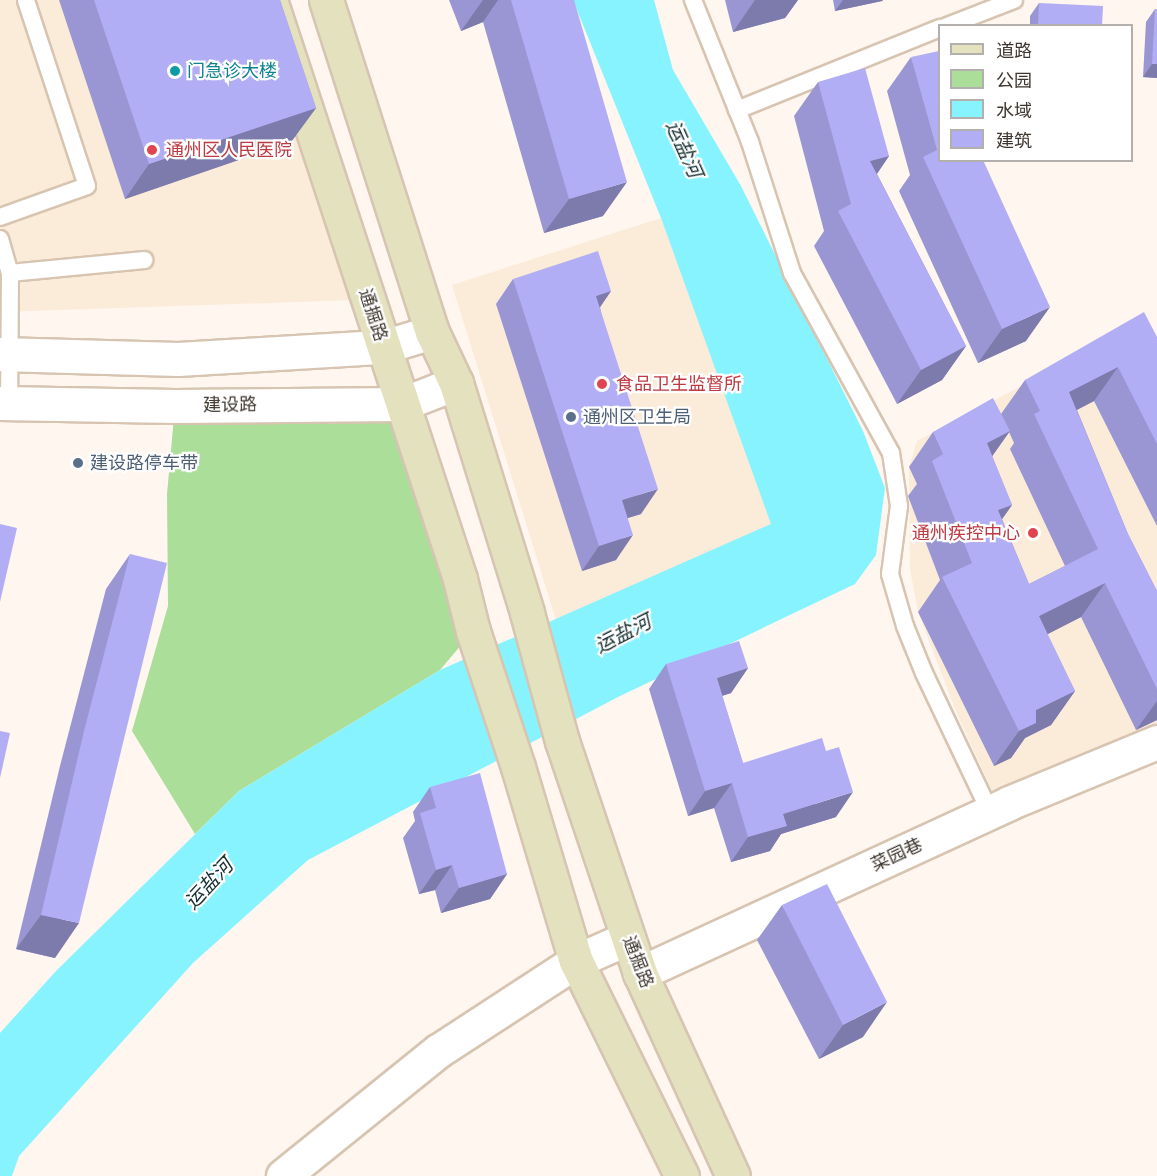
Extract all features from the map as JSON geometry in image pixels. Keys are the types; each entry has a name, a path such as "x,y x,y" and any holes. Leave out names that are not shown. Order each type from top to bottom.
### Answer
{"main road":[{"name":"通掘路","path":"270,0 460,579 473,631 518,767 576,961"},
{"path":"326,0 432,332 456,383"},
{"name":"通掘路","path":"456,383 527,613 562,741 640,973 733,1176"},
{"path":"576,961 682,1176"}],"street":[{"path":"0,354 178,359 383,346 432,332"},
{"name":"建设路","path":"4,403 175,406 402,404 456,383"},
{"name":"菜园巷","path":"640,973 990,812 1157,742"},
{"path":"283,1176 438,1051 576,961 628,938"}],"lane":[{"path":"0,217 87,186 26,0"},
{"path":"693,0 737,110 792,273 891,453 899,506 890,574 905,626 924,673 990,812"},
{"path":"952,24 1014,0"},
{"path":"737,110 938,28"},
{"path":"0,239 10,273 4,403"},
{"path":"10,273 144,260"}],"shaded area":[{"name":"通州区人民医院","path":"0,0 254,0 354,300 0,312"},
{"name":"食品卫生监督所","path":"661,218 772,524 556,620 452,285"},
{"name":"通州疾控中心","path":"1135,326 1157,370 1157,742 1000,808 957,714 918,612 910,569 909,467 917,441"}],"green space":[{"path":"402,404 473,631 440,670 239,791 195,834 132,731 168,606 167,494 175,406"}],"water":[{"name":"运盐河","path":"573,0 654,0 673,70 741,186 863,431 885,488 876,555 855,584 618,697 308,860 193,963 19,1156 12,1176 0,1176 0,1033 56,971 239,791 440,670 771,524 661,218"}],"building":[{"name":"门急诊大楼","path":"94,0 280,0 316,108 149,164"},
{"path":"511,0 574,0 627,182 569,199"},
{"path":"1039,3 1103,6 1102,24 1038,24"},
{"path":"1155,9 1157,9 1157,64 1152,64"},
{"path":"938,51 938,162 984,162 1050,307 1002,329 923,157 937,150 911,57"},
{"path":"865,68 889,156 870,161 966,346 921,370 838,211 851,204 818,82"},
{"name":"通州区卫生局","path":"598,251 611,291 596,296 658,489 622,500 633,535 599,546 513,279"},
{"path":"1144,312 1157,337 1157,444 1118,367 1069,392 1128,534 1157,591 1157,689 1105,583 1039,616 1075,691 1036,710 1036,723 1019,731 942,577 972,563 932,461 943,454 933,432 993,398 1010,431 987,443 1012,505 998,510 1029,584 1098,549 1034,414 1040,411 1025,380"},
{"path":"0,524 17,528 0,602"},
{"path":"130,554 167,563 79,923 41,915 84,731"},
{"path":"739,641 748,668 717,678 743,763 822,738 826,751 839,747 853,792 783,814 787,826 748,837 732,783 705,791 666,664"},
{"path":"0,731 10,733 0,778"},
{"path":"480,773 507,874 459,888 452,865 436,870 420,813 436,808 430,787"},
{"path":"827,884 887,1002 843,1025 782,905"}],"place":[{"name":"门急诊大楼","path":"175,71"},
{"name":"通州区人民医院","path":"152,150"},
{"name":"食品卫生监督所","path":"602,384"},
{"name":"通州区卫生局","path":"571,417"},
{"name":"建设路停车带","path":"78,463"},
{"name":"通州疾控中心","path":"1033,533"}]}
